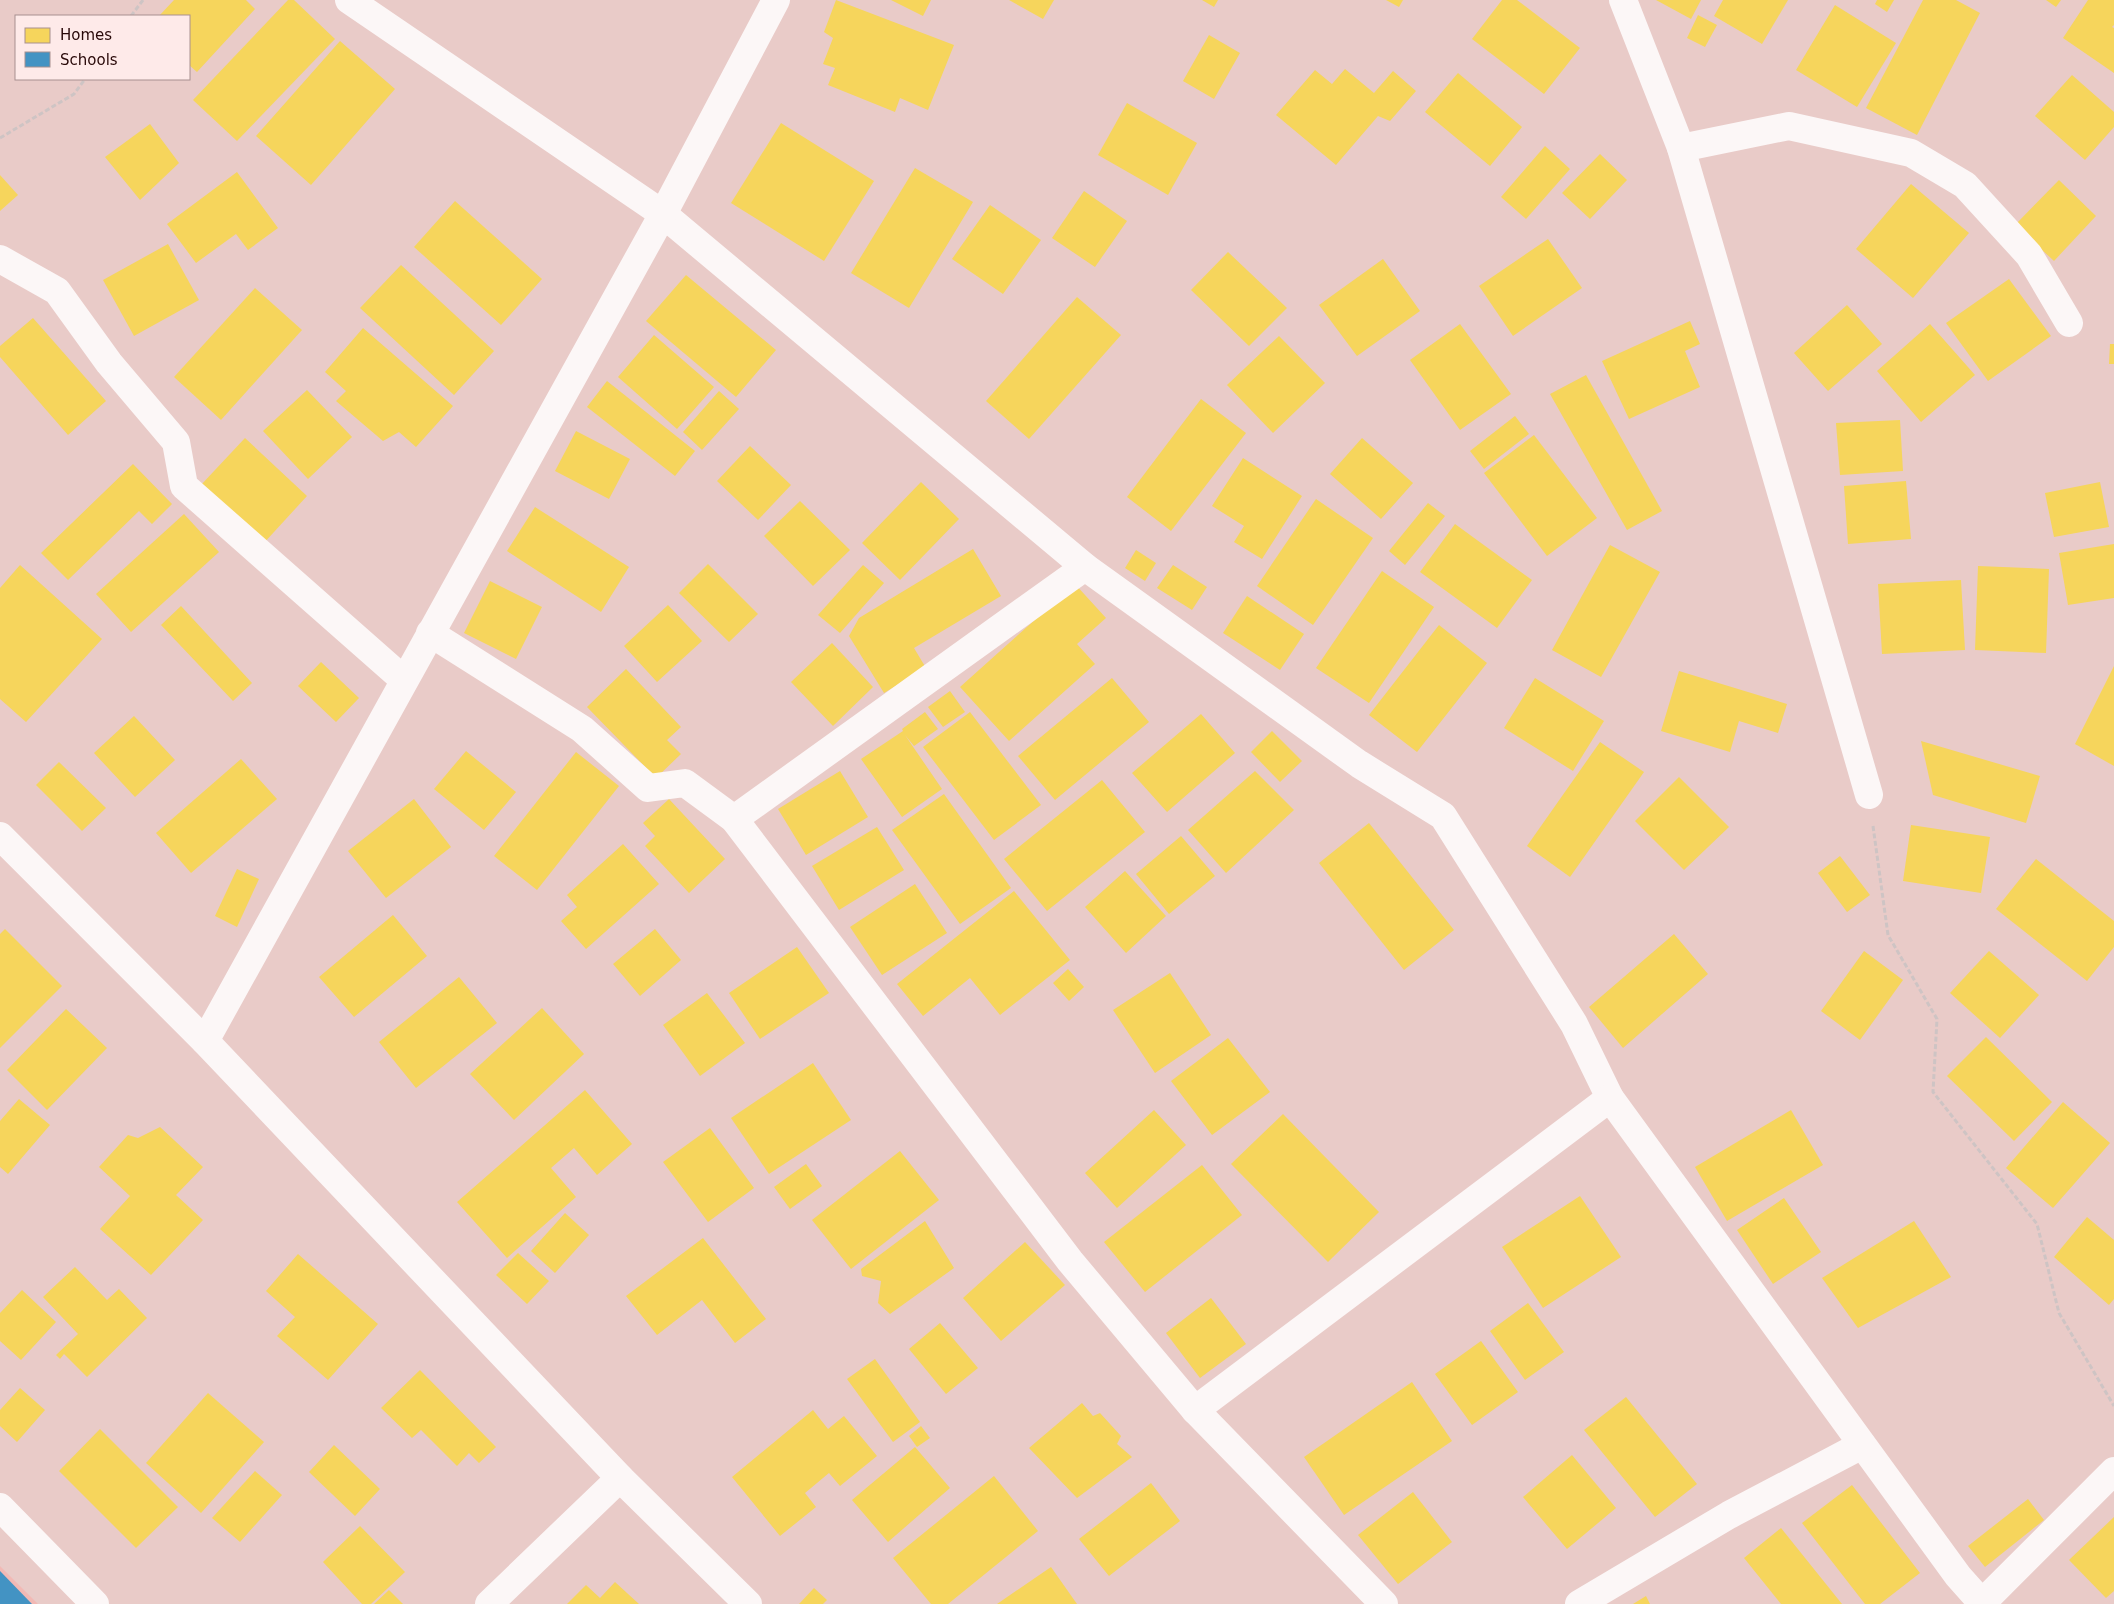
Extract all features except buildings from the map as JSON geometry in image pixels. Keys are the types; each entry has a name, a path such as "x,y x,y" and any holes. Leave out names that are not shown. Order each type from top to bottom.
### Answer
{"street":[{"path":"349,0 664,214 1085,567 1359,764 1443,816 1574,1024 1610,1098 1958,1576 1983,1603 2114,1471"},
{"path":"205,1041 664,214 776,0"},
{"path":"1623,0 1681,148 1869,795"},
{"path":"1681,148 1789,126 1911,153 1965,186 2029,255 2069,322"},
{"path":"0,259 57,291 109,363 176,442 184,486 404,680"},
{"path":"734,819 1085,567"},
{"path":"430,633 582,729 648,788 685,783 734,819 1070,1261 1195,1410 1384,1604"},
{"path":"0,836 205,1041 620,1478 748,1604"},
{"path":"1195,1410 1610,1098"},
{"path":"1579,1604 1729,1514 1862,1445"},
{"path":"489,1604 620,1478"},
{"path":"0,1507 95,1604"}],"path":[{"path":"132,15 143,0"},
{"path":"0,138 74,94 84,80"},
{"path":"1869,795 1888,935 1937,1020 1933,1092 2037,1224 2059,1313 2114,1406"}],"shaded area":[{"path":"0,1566 38,1604 0,1604"}]}
